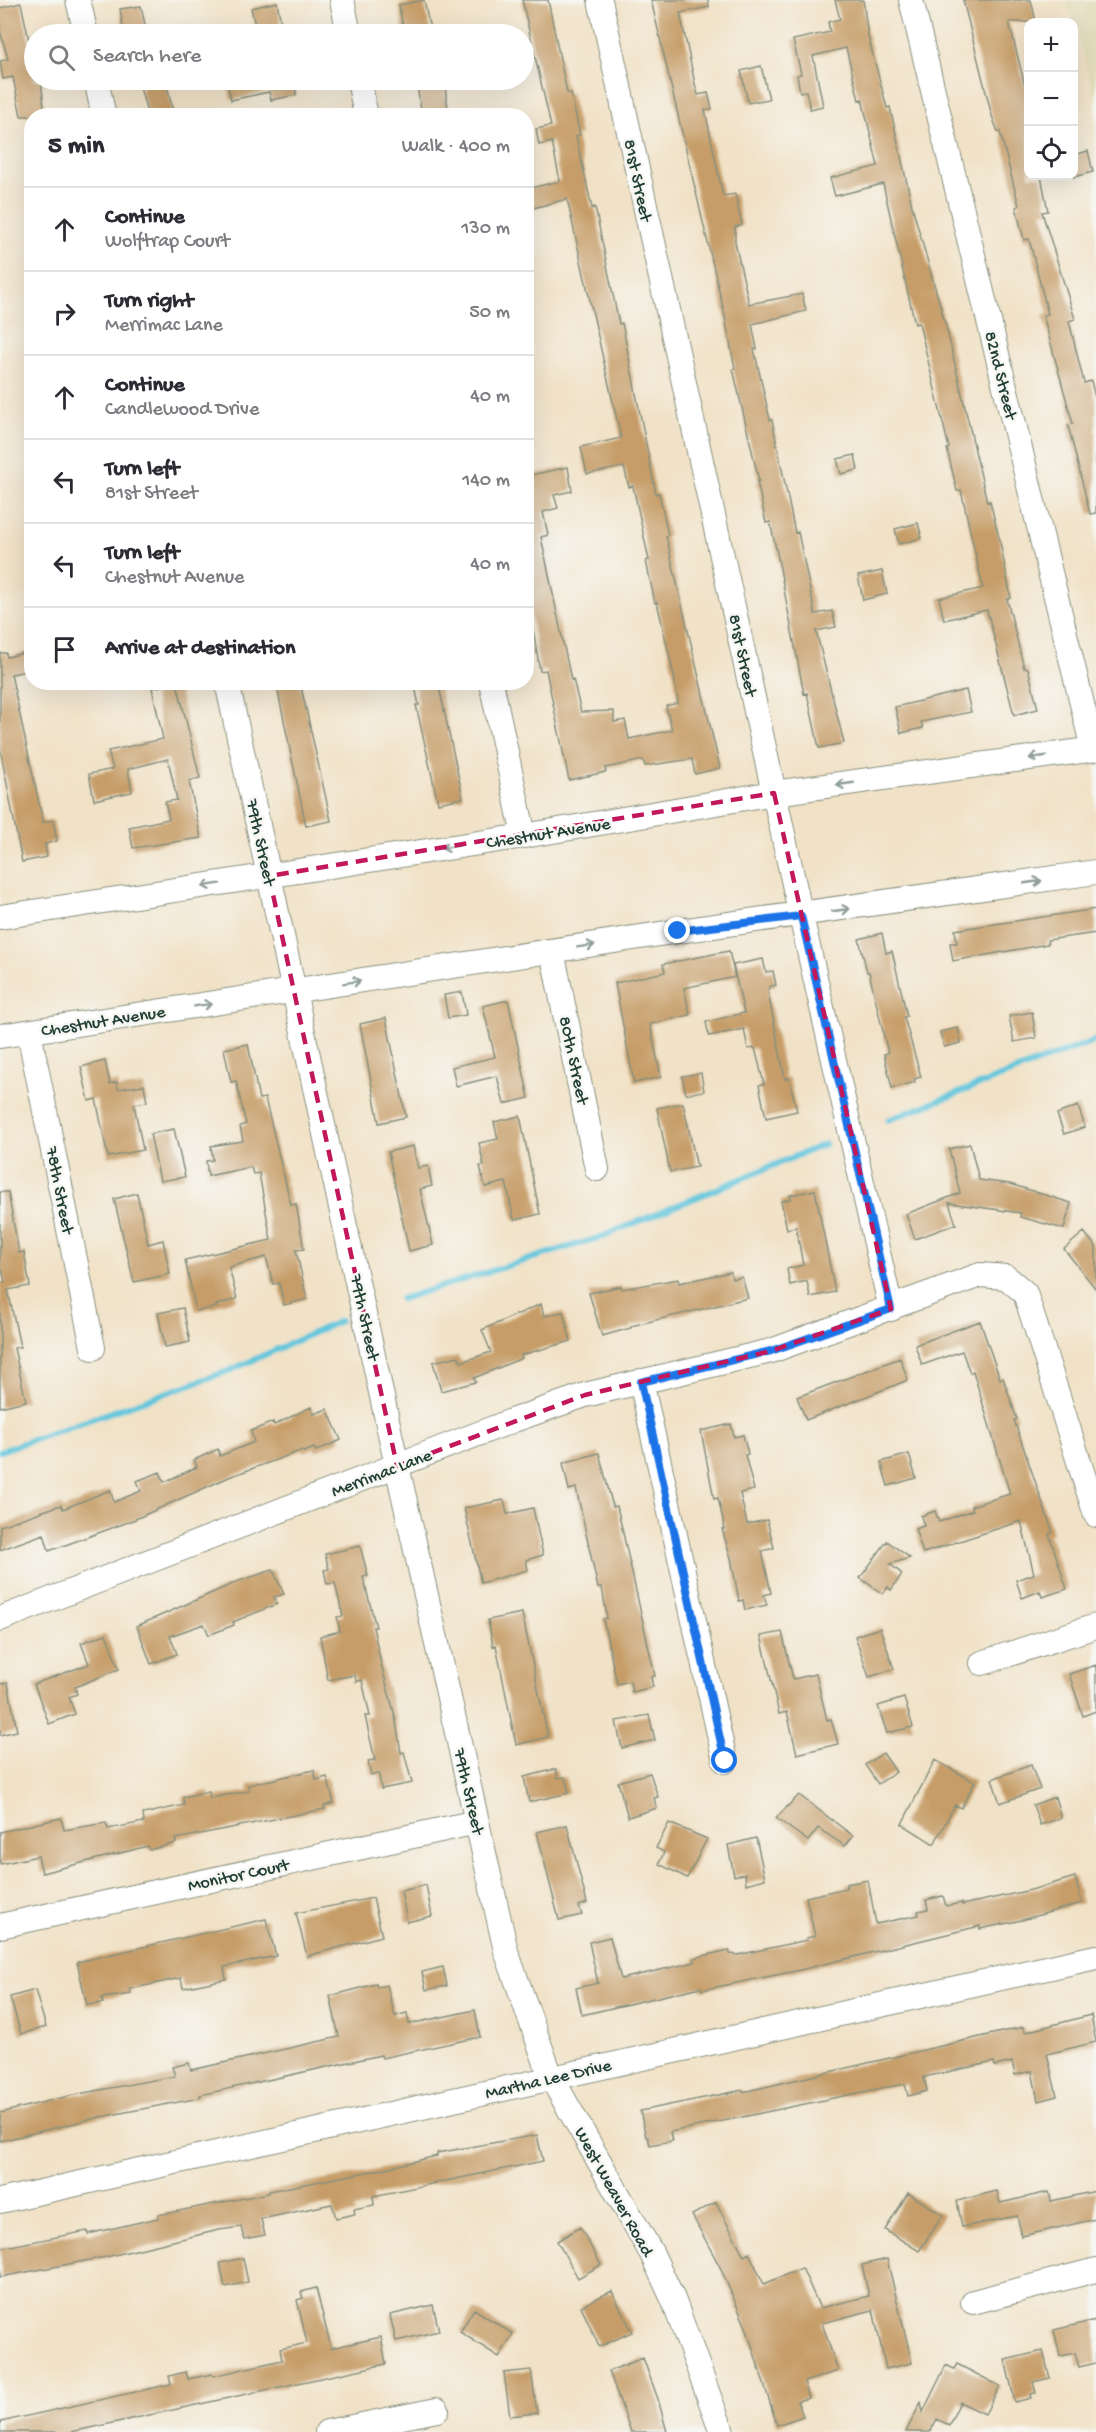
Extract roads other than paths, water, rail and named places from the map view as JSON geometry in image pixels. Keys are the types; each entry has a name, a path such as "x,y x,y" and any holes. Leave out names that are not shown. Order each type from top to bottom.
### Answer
{"street":[{"path":"78,0 84,24"},
{"path":"342,0 347,24"},
{"name":"81st Street","path":"600,0 801,916 891,1309"},
{"name":"82nd Street","path":"911,0 1095,749"},
{"path":"98,90 102,108"},
{"path":"361,90 364,108"},
{"name":"79th Street","path":"229,690 397,1466 506,1951"},
{"path":"493,690 524,836"},
{"name":"Chestnut Avenue","path":"0,917 524,836 774,793 1095,749"},
{"name":"Chestnut Avenue","path":"0,1036 552,951 1096,872"},
{"name":"80th Street","path":"552,951 597,1169"},
{"name":"78th Street","path":"29,1032 93,1348"},
{"name":"Merrimac Lane","path":"0,1619 555,1406 641,1382 771,1351 980,1275 1006,1277 1025,1293 1096,1515"},
{"path":"641,1382 725,1761"},
{"path":"982,1663 1096,1626"},
{"name":"Monitor Court","path":"0,1926 477,1822"},
{"name":"West Weaver Road","path":"506,1951 551,2077 665,2281 690,2340 722,2432"},
{"name":"Martha Lee Drive","path":"0,2201 1096,1957"},
{"path":"973,2302 1096,2270"},
{"path":"327,2432 437,2410"}],"waterway":[{"path":"888,1120 1096,1040"},
{"path":"401,1299 601,1237 825,1144"},
{"path":"0,1451 231,1370 340,1321"}]}
